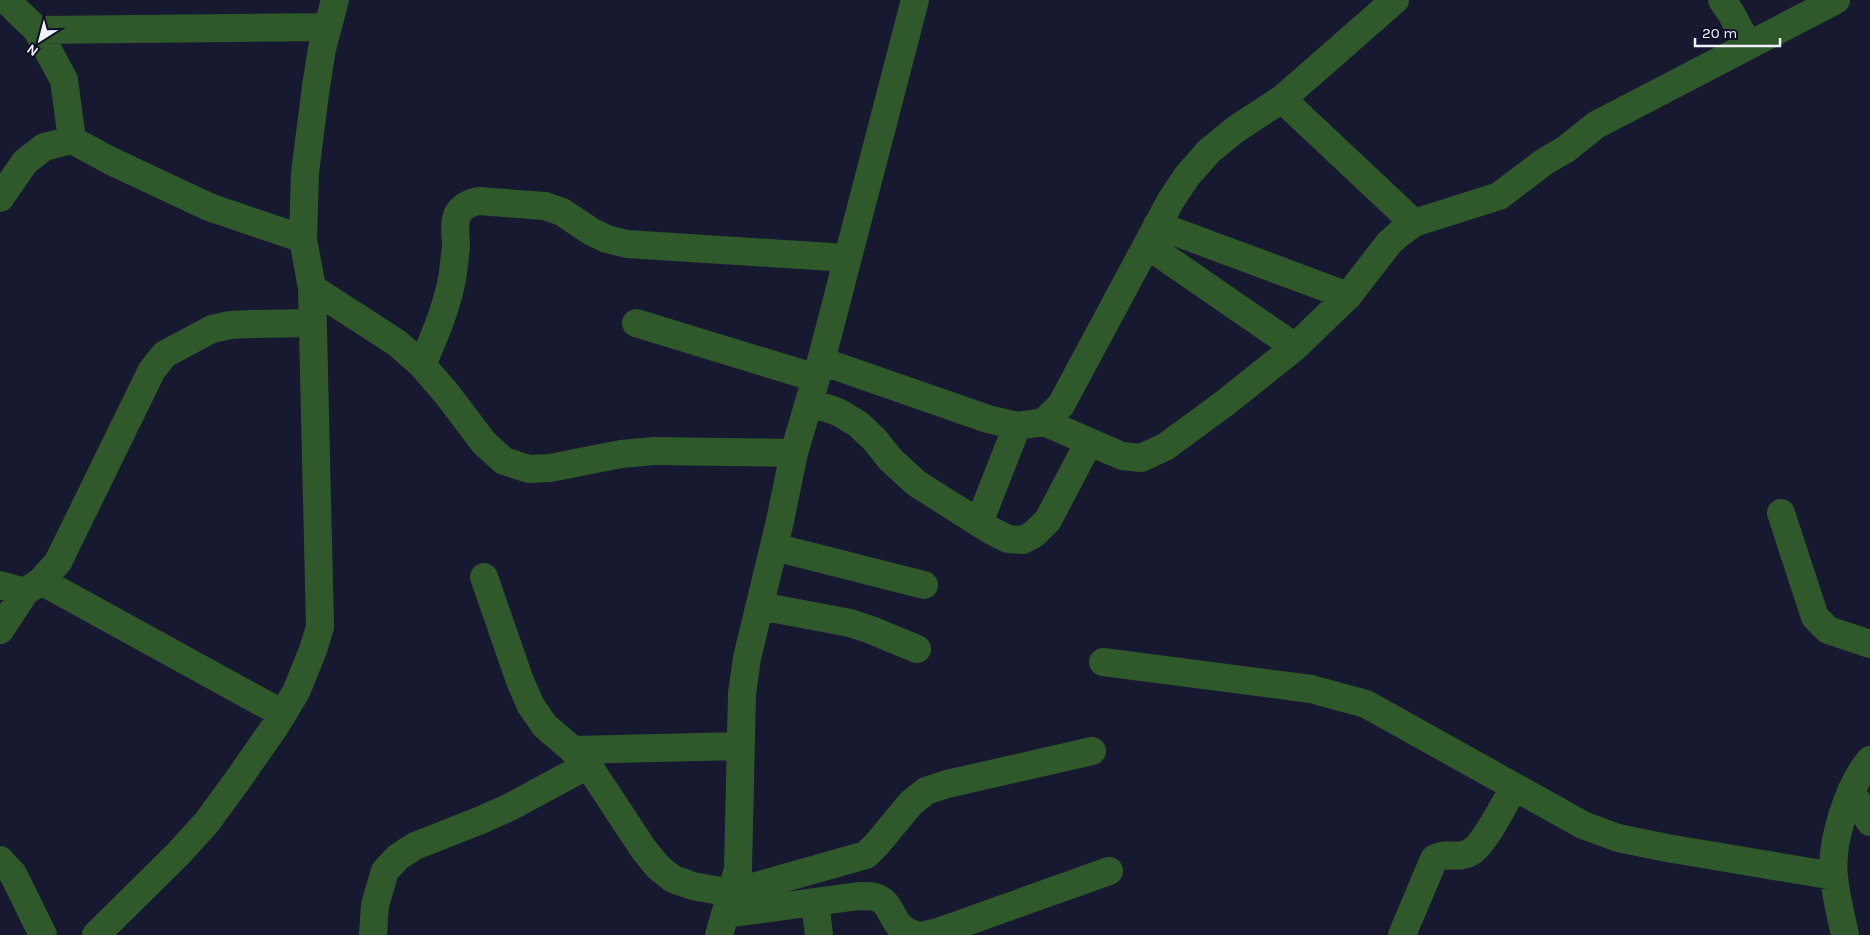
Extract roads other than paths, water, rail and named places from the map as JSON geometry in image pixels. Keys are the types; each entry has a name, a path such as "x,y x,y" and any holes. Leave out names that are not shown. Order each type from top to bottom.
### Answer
{"street":[{"path":"726,914 738,869 742,694 748,658 794,453 816,380 915,0"},
{"path":"1044,422 1062,405 1171,200 1187,176 1209,151 1236,129 1282,99 1395,0"},
{"path":"1722,0 1748,45"},
{"path":"636,323 816,380 1017,426 1044,422 1122,456 1141,458 1165,447 1226,403 1295,347 1348,296 1389,243 1414,223 1499,196 1544,162 1566,149 1596,125 1836,0"},
{"path":"23,11 338,8 322,49 314,95 305,173 302,239 312,288 320,627 296,692 237,781 207,822 179,853 96,935"},
{"path":"23,11 64,80 72,140"},
{"path":"1282,99 1414,223"},
{"path":"0,198 25,162 44,147 72,140 111,161 209,206 302,239"},
{"path":"422,365 435,337 446,305 456,248 456,219 460,210 469,203 478,201 545,206 562,212 600,235 627,244 847,258"},
{"path":"1152,235 1348,296"},
{"path":"1152,235 1295,347"},
{"path":"312,288 397,343 422,365 484,443 504,461 529,469 550,468 621,454 654,451 794,453"},
{"path":"0,630 22,586 58,562 152,370 165,354 212,329 230,325 313,322"},
{"path":"816,380 838,412 858,424 875,440 890,459 916,483 1008,539 1023,540 1034,534 1048,520 1090,442"},
{"path":"979,523 1017,426"},
{"path":"1781,514 1815,617 1828,630 1870,644"},
{"path":"774,547 924,585"},
{"path":"484,577 520,681 531,706 545,726 580,757 658,868 673,879 693,886 726,914 859,896 876,897 888,907 897,925 907,933 917,935"},
{"path":"22,586 283,714"},
{"path":"760,606 850,623 917,649"},
{"path":"1103,662 1311,689 1366,704 1582,825 1618,838 1667,848 1834,876"},
{"path":"373,935 375,905 385,871 398,857 415,846 510,807 580,757 740,746"},
{"path":"726,914 866,855 912,803 926,791 947,784 1092,751"},
{"path":"1845,935 1834,876 1836,841 1844,809 1851,791 1870,760"},
{"path":"1402,935 1434,859 1442,854 1460,856 1471,852 1480,843 1514,787"},
{"path":"1851,791 1870,822"},
{"path":"0,860 13,874 43,935"},
{"path":"924,935 941,931 1109,871"},
{"path":"815,902 819,935"}]}
